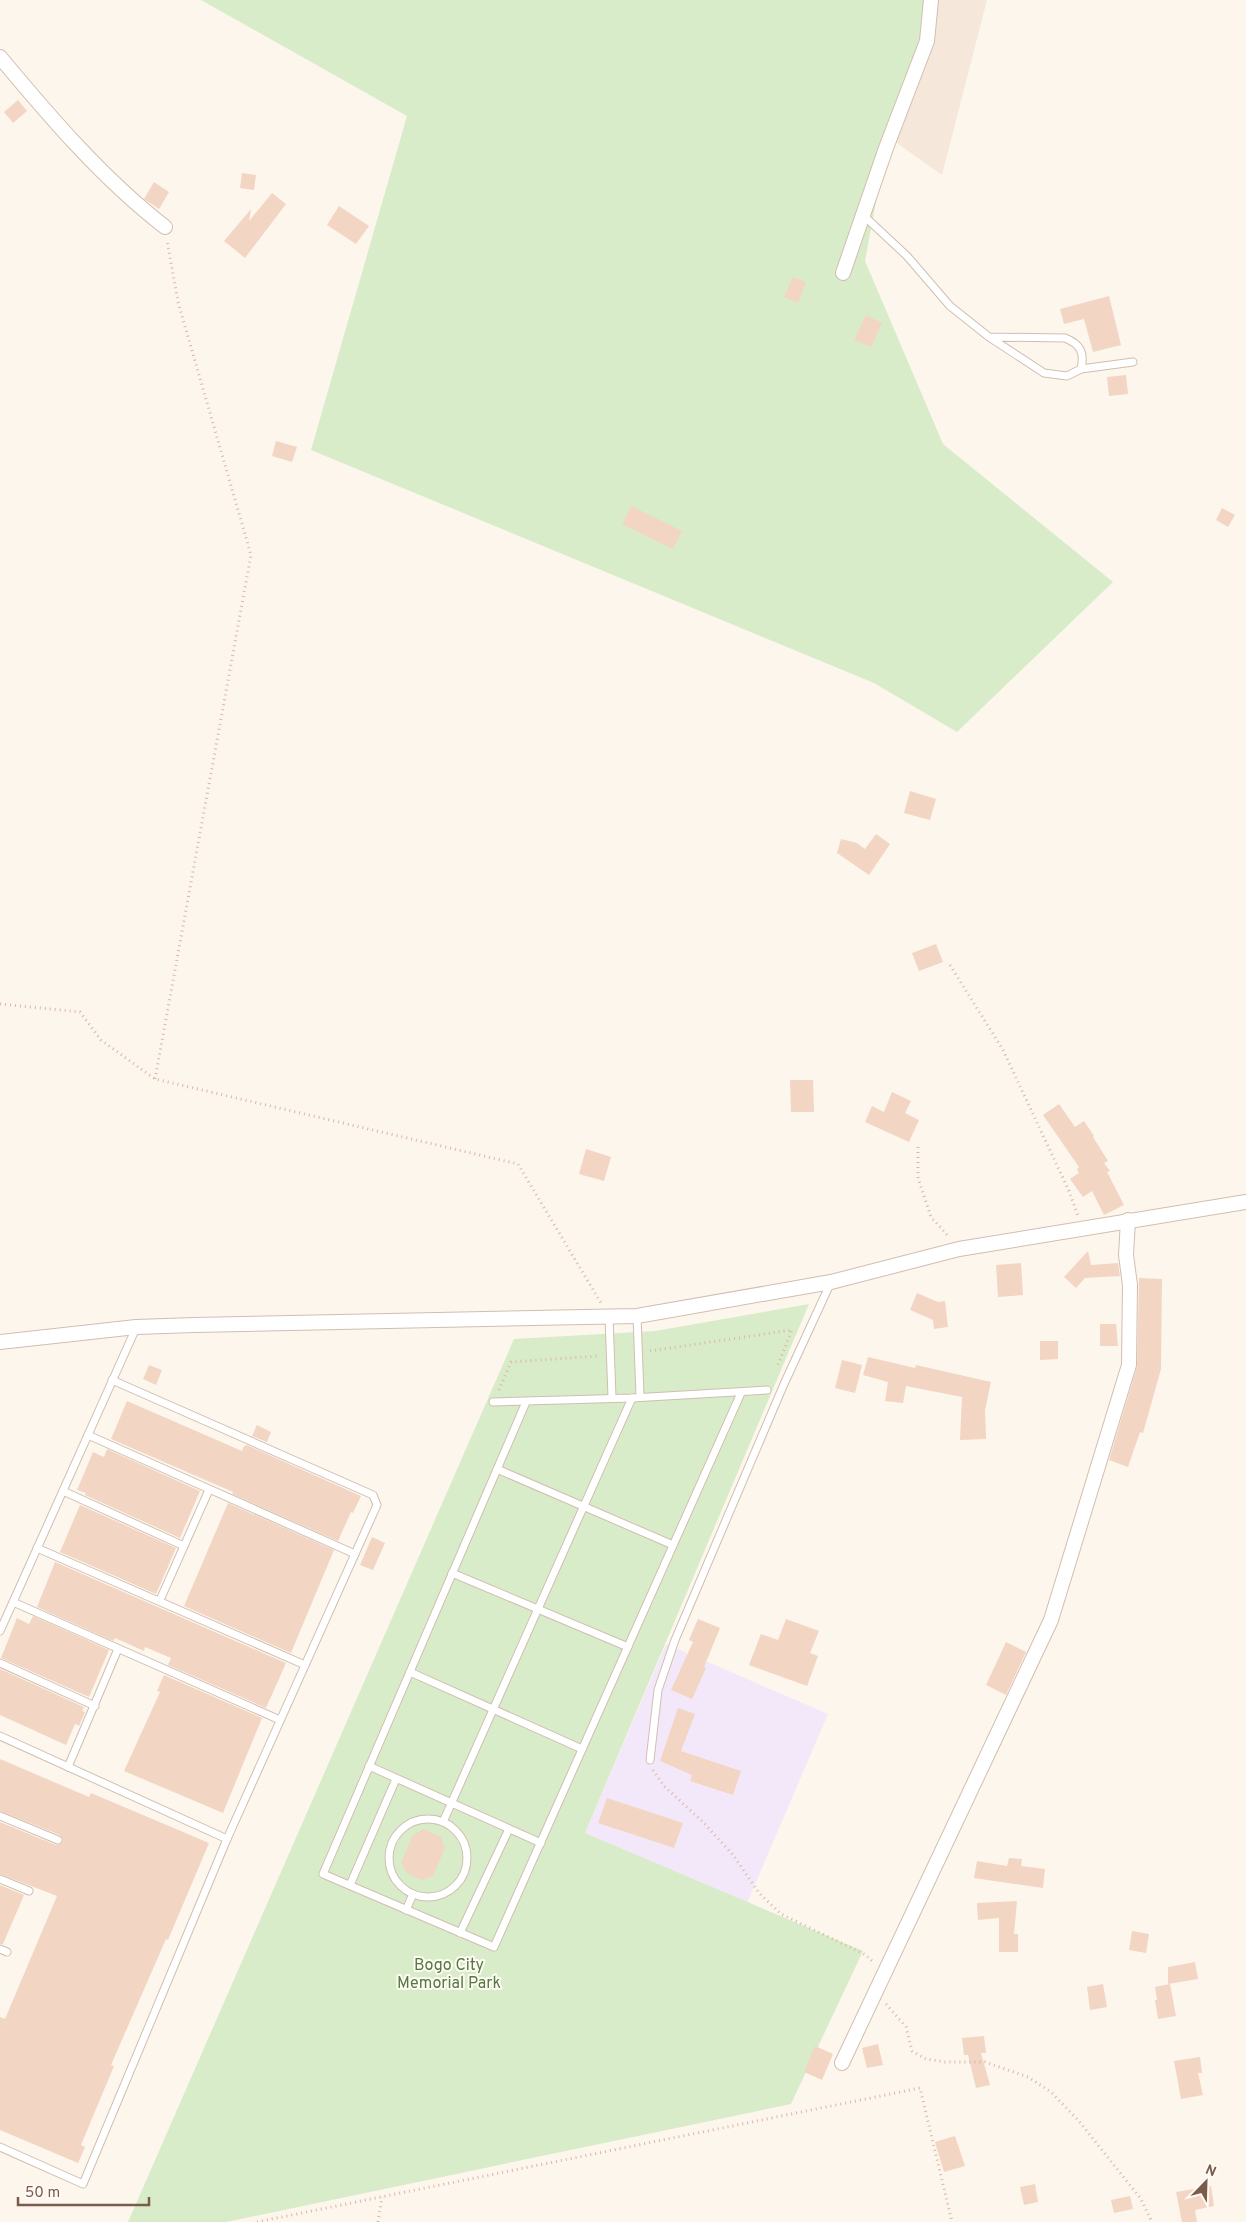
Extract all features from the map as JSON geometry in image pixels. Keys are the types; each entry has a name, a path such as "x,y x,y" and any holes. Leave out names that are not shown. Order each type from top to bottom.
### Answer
{"street":[{"path":"843,273 886,148 927,41 931,0"},
{"path":"0,57 30,93 99,167 135,204 165,227"},
{"path":"0,1342 136,1327 637,1316 831,1282 959,1249 1246,1202"},
{"path":"842,2063 1050,1620 1129,1365 1130,1285 1126,1255 1128,1220"}],"lane":[{"path":"863,215 907,256 950,306 989,337 1044,373 1067,376 1081,369 1134,362"},
{"path":"989,337 1065,338 1076,342 1082,349 1083,360 1081,369"},
{"path":"650,1760 658,1690 675,1640 784,1384 831,1282"},
{"path":"443,1822 584,1506 636,1397 637,1316"},
{"path":"609,1317 612,1397"},
{"path":"0,1631 136,1327"},
{"path":"0,2148 83,2184 227,1839 377,1505 373,1495 112,1380"},
{"path":"493,1402 741,1393 767,1390"},
{"path":"526,1402 323,1874 494,1948 741,1393"},
{"path":"88,1435 355,1554"},
{"path":"497,1469 674,1545"},
{"path":"160,1600 209,1490"},
{"path":"63,1491 184,1546"},
{"path":"37,1548 160,1600 305,1665"},
{"path":"452,1573 628,1646"},
{"path":"13,1602 280,1720"},
{"path":"68,1767 118,1649"},
{"path":"0,1663 95,1706"},
{"path":"410,1672 582,1749"},
{"path":"0,1736 227,1839"},
{"path":"369,1766 541,1843"},
{"path":"350,1885 396,1778"},
{"path":"0,1816 58,1840"},
{"path":"430,1819 443,1822 453,1828 461,1837 466,1855 464,1873 448,1891 437,1896 425,1897 413,1894 402,1887 392,1872 389,1855 392,1843 402,1828 418,1820 430,1819"},
{"path":"460,1933 509,1829"},
{"path":"0,1879 29,1891"},
{"path":"406,1910 413,1894"}],"path":[{"path":"155,1079 252,555 178,302 165,227"},
{"path":"950,965 1003,1050 1069,1192 1082,1228"},
{"path":"0,1004 80,1012 101,1040 155,1079 518,1164 609,1317"},
{"path":"918,1147 918,1178 931,1217 959,1249"},
{"path":"638,1352 792,1330 767,1390"},
{"path":"493,1402 511,1362 610,1355"},
{"path":"650,1760 654,1773 664,1786 703,1822 733,1855 759,1893 781,1914 866,1955 879,1969 878,1985 883,2000 906,2027 912,2051 926,2059 945,2062 985,2062 1028,2077 1051,2092 1084,2128 1136,2192 1152,2222"},
{"path":"257,2222 920,2088 952,2222"},
{"path":"378,2222 382,2197"}],"shaded area":[{"path":"695,0 987,0 942,175"},
{"path":"666,1644 828,1714 747,1903 585,1833"}],"green space":[{"path":"201,0 930,0 929,21 888,138 865,261 943,444 1113,582 957,732 874,683 311,450 407,116"},
{"name":"Bogo City Memorial Park","path":"809,1304 585,1833 863,1951 791,2104 226,2222 128,2222 514,1339 655,1331"}],"building":[{"path":"18,100 27,111 13,123 4,112"},
{"path":"242,173 256,175 254,190 240,188"},
{"path":"154,182 169,192 159,209 144,199"},
{"path":"272,193 286,204 245,258 224,241 251,209 249,221"},
{"path":"339,206 369,226 356,244 327,225"},
{"path":"793,277 806,282 798,303 784,297"},
{"path":"1109,296 1121,345 1093,352 1084,319 1064,324 1060,309"},
{"path":"866,315 882,323 871,347 854,340"},
{"path":"1126,375 1128,394 1109,396 1107,377"},
{"path":"276,441 297,447 292,462 272,456"},
{"path":"631,506 682,531 673,549 622,524"},
{"path":"1222,508 1235,515 1228,527 1216,520"},
{"path":"910,791 936,799 930,820 904,813"},
{"path":"876,834 890,844 869,875 837,853 841,839 857,843 865,849"},
{"path":"936,944 943,962 919,971 912,953"},
{"path":"790,1080 813,1080 814,1112 791,1112"},
{"path":"892,1092 911,1101 905,1113 919,1120 909,1142 865,1122 872,1106 884,1112"},
{"path":"1059,1104 1075,1127 1084,1121 1094,1136 1108,1161 1104,1163 1110,1171 1107,1172 1124,1205 1104,1215 1092,1191 1083,1197 1070,1179 1079,1173 1077,1169 1079,1167 1043,1115"},
{"path":"586,1149 611,1157 604,1181 579,1174"},
{"path":"1088,1251 1091,1265 1118,1263 1120,1276 1085,1278 1076,1288 1064,1277"},
{"path":"1021,1263 1023,1295 998,1297 996,1265"},
{"path":"1139,1278 1162,1279 1161,1369 1143,1433 1140,1432 1128,1467 1109,1460 1137,1367"},
{"path":"917,1293 938,1302 945,1301 948,1327 934,1329 933,1320 910,1310"},
{"path":"1100,1324 1116,1324 1118,1346 1100,1346"},
{"path":"1040,1341 1058,1341 1058,1359 1040,1360"},
{"path":"868,1357 915,1368 916,1365 991,1382 985,1410 986,1439 960,1440 962,1397 906,1386 903,1403 885,1401 888,1382 863,1375"},
{"path":"842,1360 862,1365 855,1393 835,1388"},
{"path":"149,1365 162,1370 156,1385 143,1379"},
{"path":"127,1401 242,1451 244,1446 247,1445 361,1496 353,1513 351,1512 338,1541 232,1494 233,1492 111,1439"},
{"path":"257,1425 271,1432 267,1442 252,1436"},
{"path":"107,1449 200,1491 180,1538 77,1490 93,1452 104,1457"},
{"path":"228,1503 334,1550 291,1653 184,1606"},
{"path":"80,1505 176,1548 156,1594 60,1552"},
{"path":"372,1537 385,1543 373,1570 360,1565"},
{"path":"55,1562 286,1663 266,1708 168,1665 171,1658 145,1647 144,1651 115,1638 113,1641 37,1607"},
{"path":"33,1616 109,1650 89,1697 1,1658 17,1618 29,1624"},
{"path":"698,1619 720,1628 704,1667 706,1668 692,1699 671,1690 693,1642 689,1640"},
{"path":"786,1619 819,1631 810,1653 818,1656 807,1686 749,1665 761,1634 778,1640"},
{"path":"1006,1642 1026,1652 1006,1695 986,1685"},
{"path":"0,1669 84,1707 82,1711 85,1712 79,1726 75,1724 66,1745 0,1715"},
{"path":"164,1675 262,1718 223,1813 124,1771 160,1692 157,1691"},
{"path":"678,1708 695,1714 681,1751 741,1771 733,1795 690,1781 692,1775 660,1761"},
{"path":"0,1759 89,1797 91,1793 209,1843 168,1940 166,1939 111,2065 114,2066 81,2145 85,2147 78,2163 0,2130 0,2017 5,2019 57,1896 0,1874 0,1822 56,1845 61,1844 63,1840 60,1835 0,1811"},
{"path":"607,1798 683,1823 674,1848 598,1823"},
{"path":"424,1829 441,1837 445,1848 433,1876 422,1880 407,1873 401,1863 413,1835"},
{"path":"1009,1858 1022,1859 1021,1866 1045,1869 1043,1888 974,1878 977,1861 1007,1866"},
{"path":"0,1885 24,1895 3,1944 0,1944"},
{"path":"1017,1901 1014,1934 1018,1934 1018,1952 999,1952 999,1918 978,1920 977,1903"},
{"path":"1132,1931 1149,1934 1146,1953 1129,1950"},
{"path":"1195,1962 1198,1979 1168,1984 1168,1967"},
{"path":"1103,1984 1107,2007 1090,2010 1087,1987"},
{"path":"1170,1984 1176,2016 1158,2019 1155,1987"},
{"path":"984,2036 986,2053 981,2053 990,2085 976,2088 968,2055 964,2055 962,2038"},
{"path":"878,2044 883,2065 867,2068 862,2048"},
{"path":"815,2046 833,2054 822,2080 804,2072"},
{"path":"1200,2057 1202,2073 1198,2073 1203,2095 1181,2099 1174,2061"},
{"path":"955,2136 965,2166 944,2172 935,2142"},
{"path":"1035,2184 1038,2202 1024,2205 1020,2187"},
{"path":"1211,2186 1214,2206 1195,2210 1197,2222 1182,2222 1176,2192"},
{"path":"1130,2196 1133,2209 1114,2213 1111,2200"}]}
